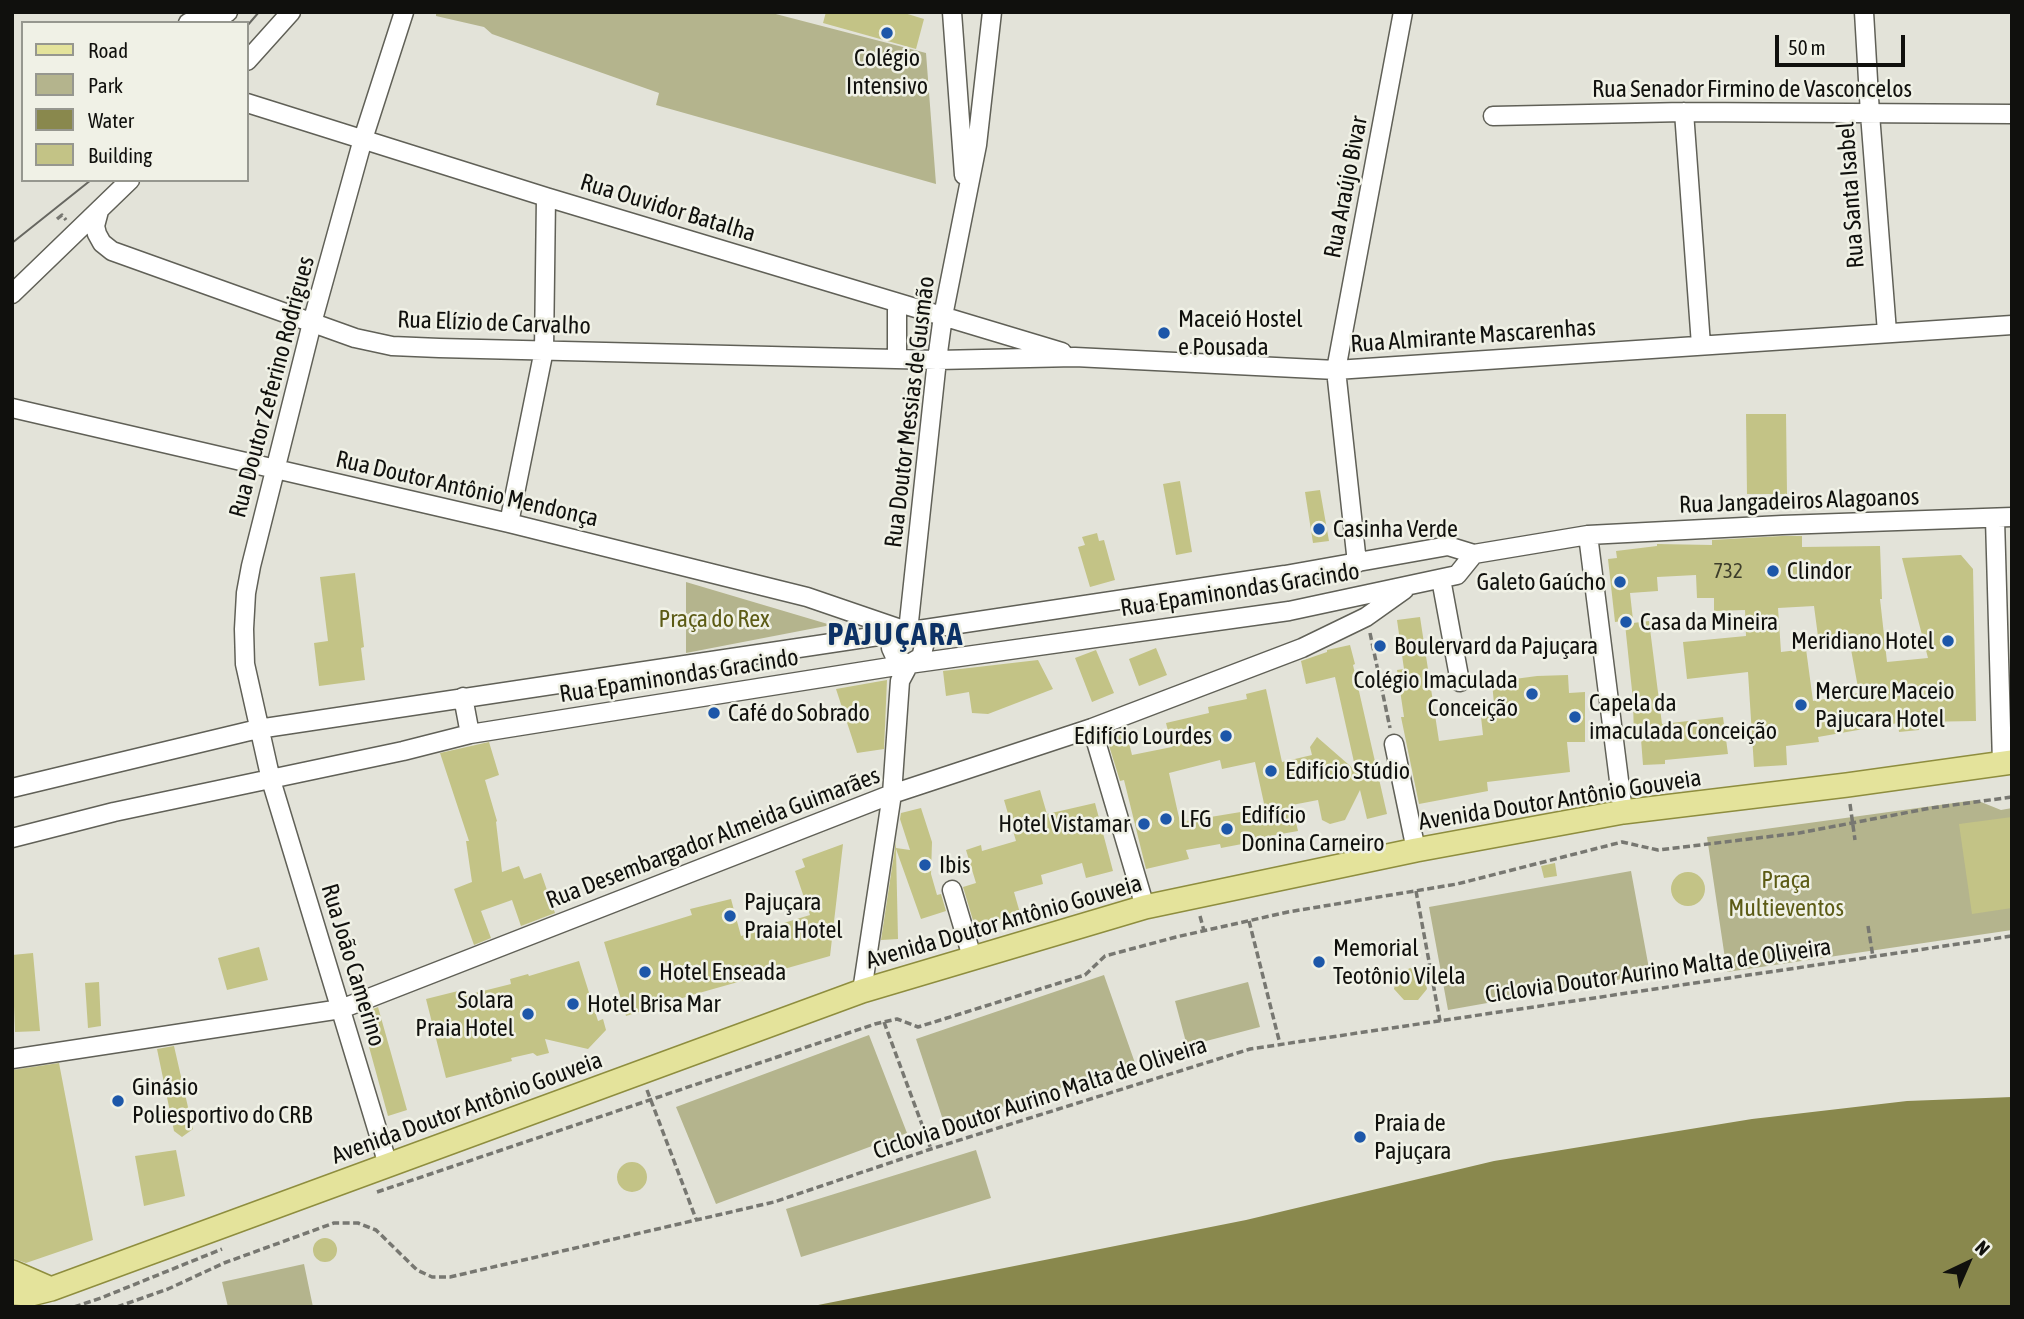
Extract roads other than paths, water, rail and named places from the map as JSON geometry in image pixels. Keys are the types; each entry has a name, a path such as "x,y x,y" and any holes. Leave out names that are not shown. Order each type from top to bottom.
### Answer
{"main road":[{"name":"Avenida Doutor Antônio Gouveia","path":"12,1293 31,1294 51,1289 862,991 1145,907 1416,850 1623,812 1847,785 2007,762"},
{"path":"12,1272 51,1289"}],"street":[{"path":"192,21 211,12 222,16 228,12"},
{"path":"248,60 291,12"},
{"name":"Rua Doutor Zeferino Rodrigues","path":"271,780 245,664 246,593 312,323 363,139 404,12"},
{"name":"Rua Doutor Messias de Gusmão","path":"952,12 965,200"},
{"name":"Rua Doutor Messias de Gusmão","path":"908,631 937,360 943,316 977,145 992,12"},
{"name":"Rua Araújo Bivar","path":"1357,563 1336,370 1403,12"},
{"name":"Rua Santa Isabel","path":"1864,12 1887,332"},
{"path":"958,100 982,103"},
{"name":"Rua Ouvidor Batalha","path":"248,103 546,197 1075,357"},
{"path":"1684,111 1701,345"},
{"name":"Rua Senador Firmino de Vasconcelos","path":"1493,116 1684,111 2012,114"},
{"path":"12,294 128,182"},
{"path":"509,523 544,350 546,197"},
{"name":"Rua Elízio de Carvalho","path":"99,211 97,234 102,243 112,251 355,338 392,346 937,360"},
{"path":"897,303 897,358"},
{"name":"Rua Almirante Mascarenhas","path":"937,360 1075,357 1336,370 1887,332 2012,326"},
{"name":"Rua Doutor Antônio Mendonça","path":"12,408 509,523 807,597 908,631"},
{"path":"2003,518 2007,762"},
{"name":"Rua Jangadeiros Alagoanos","path":"1588,535 2003,518"},
{"path":"1588,535 1623,812"},
{"name":"Rua Epaminondas Gracindo","path":"12,788 258,729 1285,575 1448,546 1474,554 1588,535"},
{"name":"Rua Epaminondas Gracindo","path":"12,838 114,812 271,780 470,734 909,664 1289,611 1457,575 1474,554"},
{"path":"1441,579 1461,682"},
{"name":"Rua Desembargador Almeida Guimarães","path":"12,1059 341,1009 892,794 1092,728 1302,648 1366,617 1409,586"},
{"path":"862,991 892,794 900,681 909,664 896,659 891,648 895,638 908,631"},
{"path":"463,697 470,734"},
{"path":"1092,728 1145,907"},
{"path":"1394,744 1416,850"},
{"name":"Rua João Camerino","path":"271,780 388,1165"},
{"path":"952,890 972,957"}],"water":[{"path":"2012,1097 2012,1307 808,1307 1246,1220 1494,1161 1752,1119 1907,1101"}],"tram line":[{"path":"248,25 259,12"},
{"path":"12,243 88,182"}],"place":[{"name":"Colégio Intensivo","path":"887,33"},
{"name":"Maceió Hostel e Pousada","path":"1164,333"},
{"name":"Casinha Verde","path":"1319,529"},
{"name":"Clindor","path":"1773,571"},
{"name":"Galeto Gaúcho","path":"1620,582"},
{"name":"Casa da Mineira","path":"1626,622"},
{"name":"Meridiano Hotel","path":"1948,641"},
{"name":"Boulervard da Pajuçara","path":"1380,646"},
{"name":"Colégio Imaculada Conceição","path":"1532,694"},
{"name":"Mercure Maceio Pajucara Hotel","path":"1801,705"},
{"name":"Café do Sobrado","path":"714,713"},
{"name":"Capela da imaculada Conceição","path":"1575,717"},
{"name":"Edifício Lourdes","path":"1226,736"},
{"name":"Edifício Stúdio","path":"1271,771"},
{"name":"LFG","path":"1166,819"},
{"name":"Hotel Vistamar","path":"1144,824"},
{"name":"Edifício Donina Carneiro","path":"1227,829"},
{"name":"Ibis","path":"925,865"},
{"name":"Pajuçara Praia Hotel","path":"730,916"},
{"name":"Memorial Teotônio Vilela","path":"1319,962"},
{"name":"Hotel Enseada","path":"645,972"},
{"name":"Hotel Brisa Mar","path":"573,1004"},
{"name":"Solara Praia Hotel","path":"528,1014"},
{"name":"Ginásio Poliesportivo do CRB","path":"118,1101"},
{"name":"Praia de Pajuçara","path":"1360,1137"}],"district":[{"name":"PAJUÇARA","path":"896,635"}],"park label":[{"name":"Praça do Rex","path":"714,619"},
{"name":"Praça Multieventos","path":"1786,894"}]}
